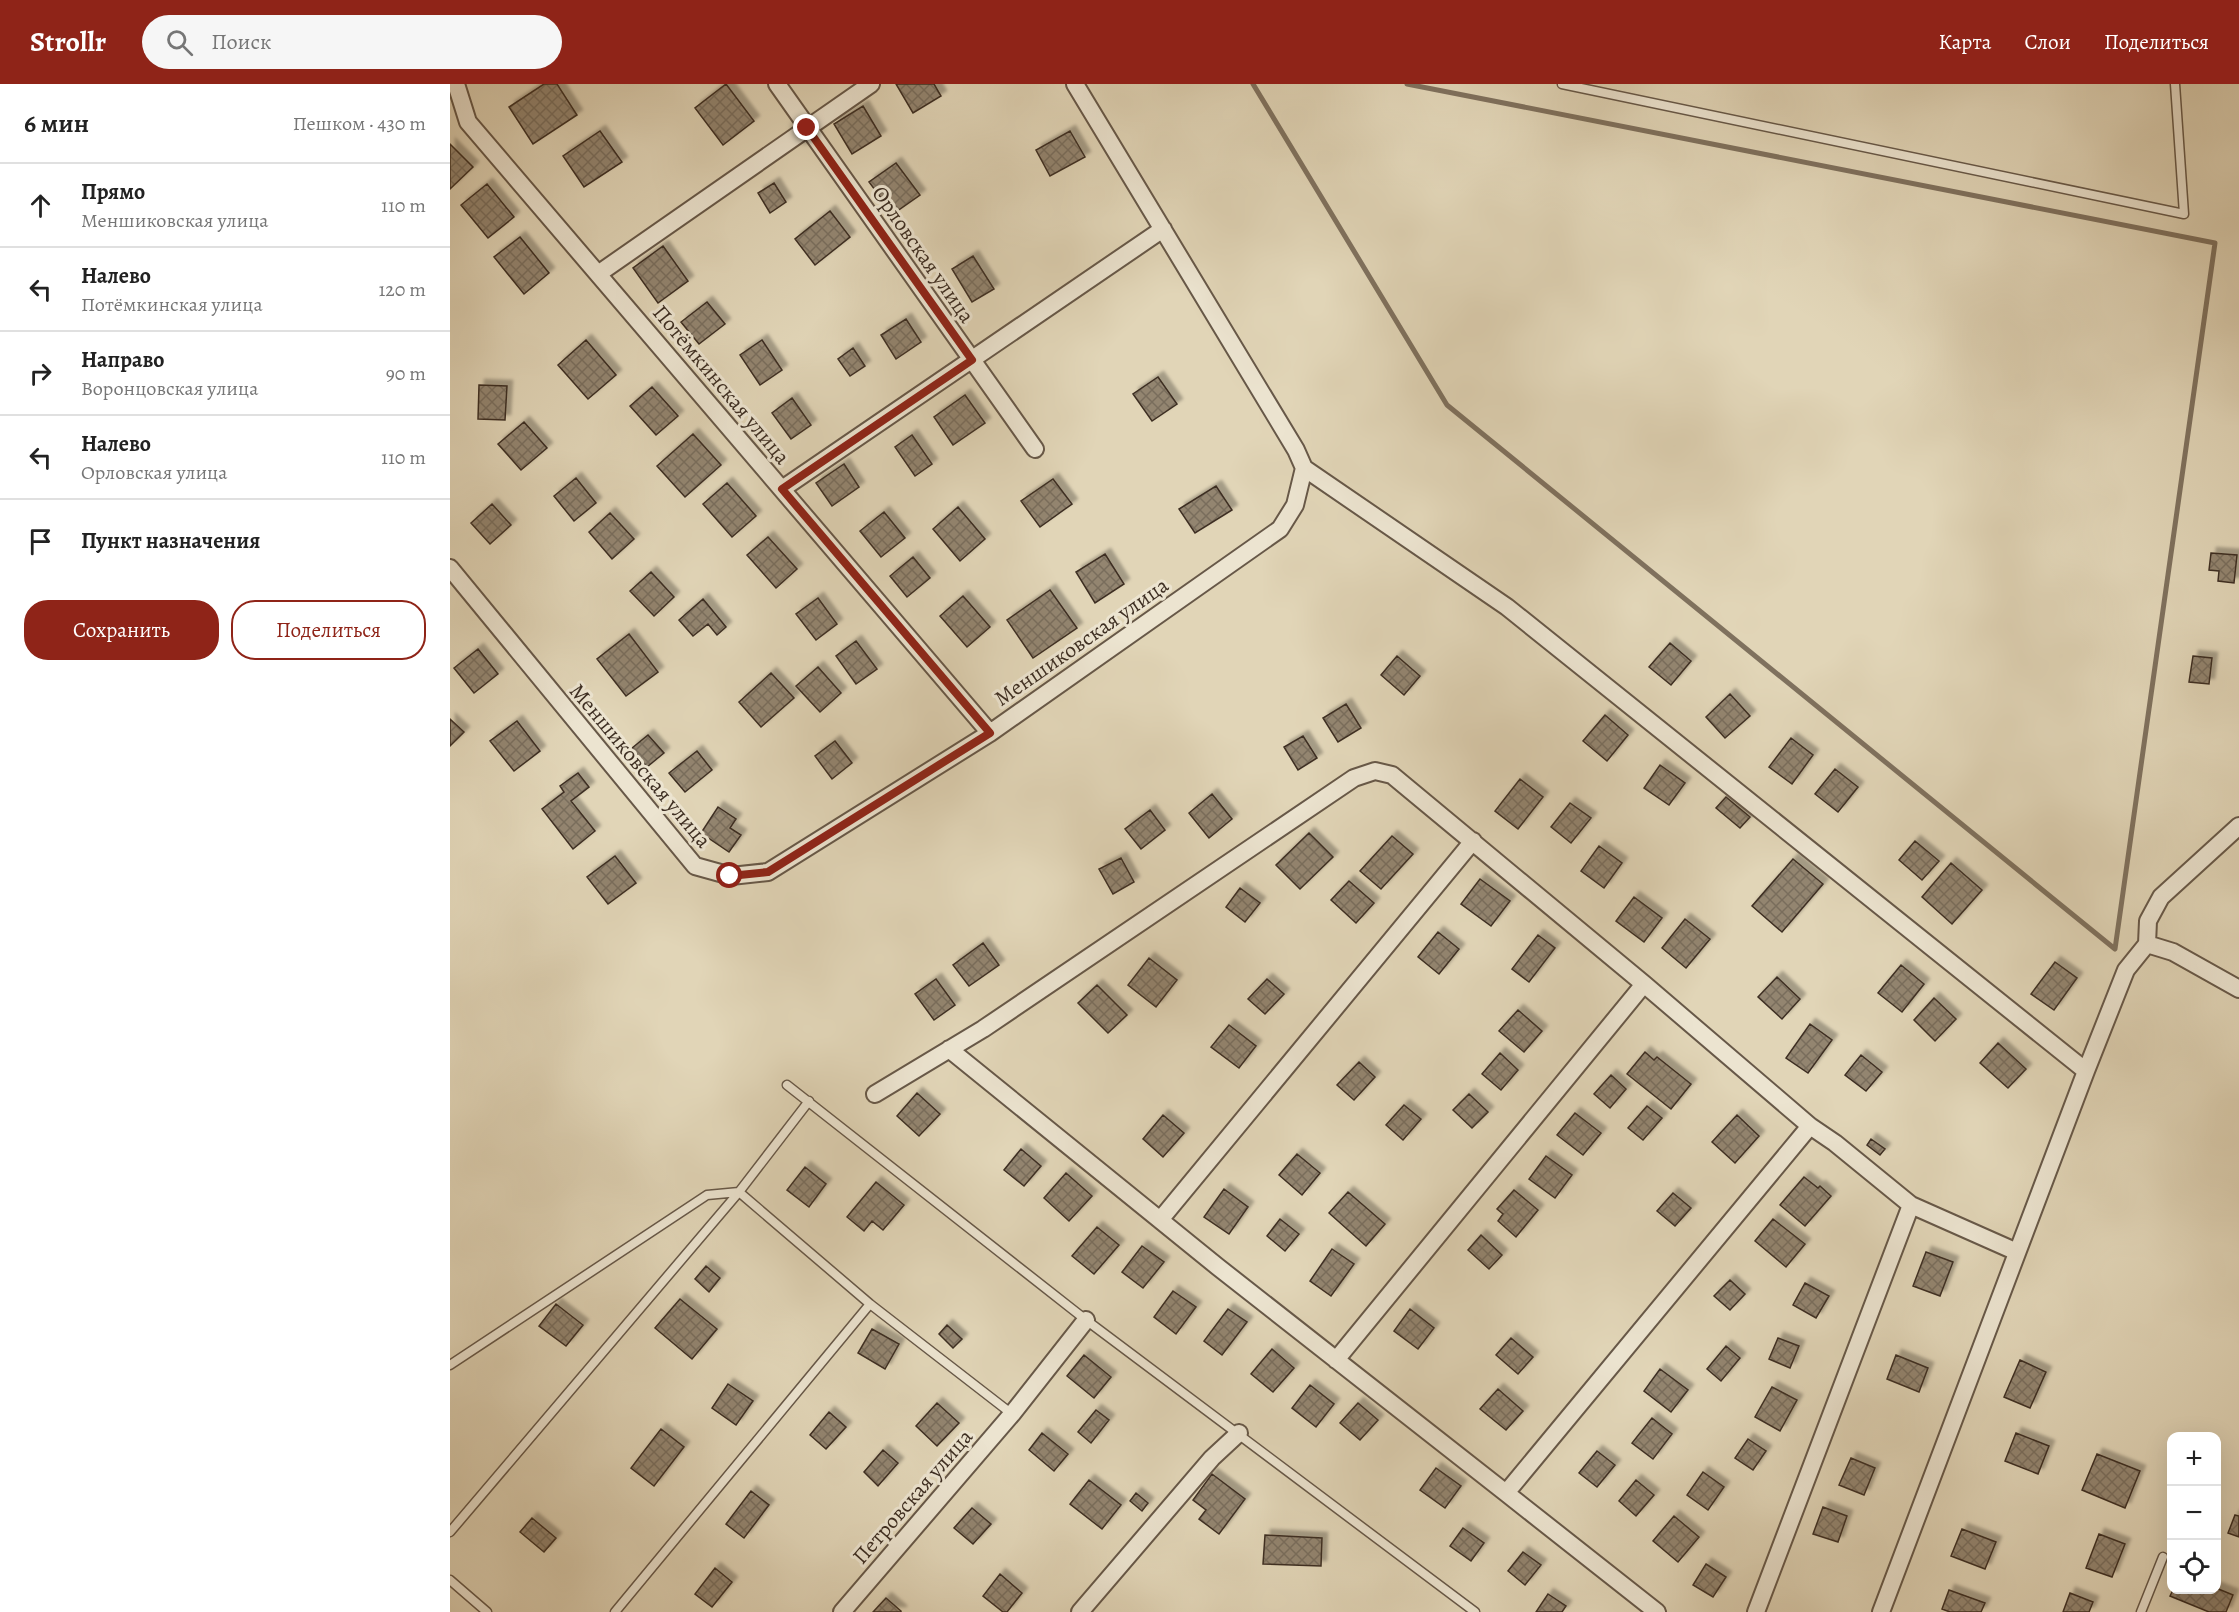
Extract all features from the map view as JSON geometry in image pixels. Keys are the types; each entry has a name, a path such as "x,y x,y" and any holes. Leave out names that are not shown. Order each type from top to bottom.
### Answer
{"street":[{"name":"Потёмкинская улица","path":"456,84 468,122 990,733"},
{"name":"Орловская улица","path":"777,84 1035,449"},
{"path":"598,274 871,84"},
{"path":"1075,84 1296,450 1304,468 1507,607 2086,1071"},
{"path":"782,489 1163,229"},
{"name":"Меншиковская улица","path":"450,568 695,866 730,876 768,872 990,733 1280,529 1295,505 1304,468"},
{"path":"875,1094 983,1029 1354,778 1375,771 1392,775 1644,984 1810,1126 1911,1205 2018,1252"},
{"path":"1882,1612 2126,970 2147,944 2148,921 2161,897 2239,826"},
{"path":"1160,1220 1473,841"},
{"path":"2147,944 2173,952 2239,989"},
{"path":"1336,1360 1644,984"},
{"path":"949,1049 1336,1360 1657,1612"},
{"path":"1506,1493 1810,1126"},
{"path":"1756,1612 1911,1205"},
{"name":"Петровская улица","path":"842,1612 1014,1412 1086,1320"},
{"path":"1080,1612 1212,1458 1239,1433"}],"lane":[{"path":"1562,84 2184,214 2175,84"},
{"path":"787,1085 1086,1320 1475,1612"},
{"path":"450,1532 739,1192 809,1101"},
{"path":"450,1365 707,1195 739,1192 870,1304 1014,1412"},
{"path":"615,1612 870,1304"},
{"path":"2141,1612 2163,1557"},
{"path":"450,1580 487,1612"}],"building":[{"path":"544,84 557,84 577,115 533,144 509,107"},
{"path":"726,84 754,121 723,145 695,108"},
{"path":"896,84 934,84 941,96 913,113"},
{"path":"863,106 881,136 852,154 834,124"},
{"path":"600,131 622,162 584,187 563,156"},
{"path":"1070,131 1085,157 1050,176 1036,150"},
{"path":"450,144 473,167 450,189"},
{"path":"896,163 920,195 893,214 869,182"},
{"path":"774,183 786,202 770,213 758,193"},
{"path":"487,184 514,217 488,238 461,205"},
{"path":"830,211 850,237 815,265 795,239"},
{"path":"520,237 549,273 524,294 494,257"},
{"path":"663,246 688,281 658,303 633,268"},
{"path":"973,256 994,289 972,302 952,269"},
{"path":"707,302 725,324 699,344 681,322"},
{"path":"906,319 921,342 896,359 881,335"},
{"path":"586,340 616,375 588,399 558,365"},
{"path":"762,340 782,370 760,385 740,355"},
{"path":"853,348 865,366 850,376 838,359"},
{"path":"1158,377 1177,404 1152,421 1133,394"},
{"path":"479,385 507,386 505,420 478,419"},
{"path":"652,387 678,416 656,435 630,406"},
{"path":"965,395 985,423 953,445 934,417"},
{"path":"792,398 811,425 791,439 772,413"},
{"path":"524,422 547,448 521,470 498,444"},
{"path":"693,434 721,465 685,497 657,466"},
{"path":"912,435 932,464 915,476 895,447"},
{"path":"844,464 859,487 832,506 816,483"},
{"path":"576,478 596,503 574,521 554,496"},
{"path":"1053,479 1072,504 1040,527 1021,501"},
{"path":"727,483 756,516 732,537 703,504"},
{"path":"1216,486 1232,510 1195,533 1179,509"},
{"path":"492,504 511,525 490,544 471,523"},
{"path":"958,507 985,539 960,561 933,529"},
{"path":"884,512 905,538 881,557 860,531"},
{"path":"610,513 634,539 612,559 589,532"},
{"path":"768,537 797,569 776,588 747,555"},
{"path":"2211,553 2237,555 2234,583 2218,581 2219,571 2209,570"},
{"path":"1105,554 1124,584 1095,603 1076,572"},
{"path":"913,557 930,578 907,597 890,576"},
{"path":"651,572 674,597 654,616 630,591"},
{"path":"1050,590 1077,628 1033,658 1007,620"},
{"path":"963,596 990,627 967,647 940,616"},
{"path":"818,598 837,624 816,640 796,614"},
{"path":"703,599 726,627 717,635 708,624 693,636 679,620"},
{"path":"629,634 658,672 626,696 597,659"},
{"path":"856,641 877,669 856,684 836,656"},
{"path":"1670,643 1691,661 1671,685 1649,667"},
{"path":"478,649 498,674 474,693 454,668"},
{"path":"1397,656 1420,676 1404,695 1381,675"},
{"path":"2193,656 2212,658 2209,684 2189,682"},
{"path":"818,667 841,693 820,712 796,686"},
{"path":"771,673 794,698 761,727 739,702"},
{"path":"1730,694 1750,716 1725,738 1706,717"},
{"path":"1346,704 1361,728 1338,742 1323,718"},
{"path":"1605,715 1628,735 1607,761 1583,741"},
{"path":"450,719 464,732 450,746"},
{"path":"517,721 540,751 514,771 490,741"},
{"path":"648,735 664,753 647,767 632,748"},
{"path":"1303,736 1317,758 1298,770 1284,747"},
{"path":"1791,738 1813,755 1792,784 1769,767"},
{"path":"835,741 852,763 832,779 815,756"},
{"path":"697,751 712,770 685,792 669,773"},
{"path":"1660,765 1685,783 1669,805 1644,788"},
{"path":"1835,769 1858,787 1838,812 1815,794"},
{"path":"578,773 589,787 571,801 595,831 573,849 542,809 564,792 560,786"},
{"path":"1520,779 1543,797 1518,829 1495,811"},
{"path":"1212,794 1232,819 1209,838 1189,813"},
{"path":"1726,797 1750,817 1740,828 1716,808"},
{"path":"1570,803 1591,818 1571,843 1551,827"},
{"path":"718,807 736,819 730,828 741,835 729,852 701,833"},
{"path":"1150,810 1165,830 1141,849 1125,829"},
{"path":"1309,833 1333,857 1300,889 1276,865"},
{"path":"1392,836 1413,854 1381,889 1360,871"},
{"path":"1915,841 1939,861 1922,880 1899,860"},
{"path":"1599,846 1622,863 1604,888 1581,871"},
{"path":"615,856 636,883 608,904 587,877"},
{"path":"1121,858 1134,882 1113,894 1099,869"},
{"path":"1793,859 1823,884 1782,932 1752,906"},
{"path":"1951,863 1982,890 1952,924 1922,897"},
{"path":"1480,879 1510,901 1491,926 1461,904"},
{"path":"1349,881 1374,903 1356,923 1331,900"},
{"path":"1240,888 1260,903 1245,922 1226,907"},
{"path":"1634,897 1662,918 1644,942 1616,921"},
{"path":"1685,919 1710,939 1686,968 1662,948"},
{"path":"1438,932 1459,949 1439,974 1418,957"},
{"path":"1538,935 1555,948 1529,982 1512,969"},
{"path":"983,943 999,965 969,986 953,965"},
{"path":"1149,958 1177,980 1156,1007 1128,985"},
{"path":"2055,962 2077,978 2054,1010 2031,994"},
{"path":"1901,965 1924,984 1902,1012 1878,993"},
{"path":"1777,977 1800,999 1782,1019 1758,997"},
{"path":"936,979 955,1005 934,1020 915,994"},
{"path":"1267,979 1284,994 1265,1014 1248,999"},
{"path":"1097,985 1127,1015 1108,1033 1078,1003"},
{"path":"1934,998 1956,1019 1935,1041 1914,1020"},
{"path":"1518,1010 1542,1031 1524,1052 1499,1031"},
{"path":"1810,1024 1832,1040 1808,1073 1786,1058"},
{"path":"1229,1025 1256,1046 1239,1068 1211,1047"},
{"path":"1998,1043 2026,1069 2008,1088 1980,1063"},
{"path":"1645,1052 1654,1060 1657,1057 1691,1084 1671,1109 1627,1074"},
{"path":"1500,1053 1518,1070 1501,1090 1482,1074"},
{"path":"1861,1055 1882,1072 1866,1091 1845,1075"},
{"path":"1359,1062 1375,1077 1354,1100 1337,1085"},
{"path":"1611,1075 1626,1089 1610,1108 1594,1094"},
{"path":"917,1093 940,1114 919,1136 897,1116"},
{"path":"1469,1094 1488,1112 1472,1128 1453,1110"},
{"path":"1404,1105 1421,1119 1403,1140 1386,1125"},
{"path":"1647,1106 1662,1118 1643,1140 1628,1128"},
{"path":"1575,1113 1601,1133 1583,1155 1557,1135"},
{"path":"1163,1115 1184,1133 1163,1157 1143,1139"},
{"path":"1737,1115 1759,1136 1735,1163 1712,1142"},
{"path":"1871,1139 1885,1149 1880,1155 1867,1145"},
{"path":"1021,1149 1041,1166 1024,1186 1004,1170"},
{"path":"1297,1154 1320,1173 1302,1195 1279,1175"},
{"path":"1546,1156 1572,1175 1555,1198 1529,1179"},
{"path":"805,1167 826,1184 809,1207 787,1190"},
{"path":"1066,1173 1092,1196 1069,1221 1044,1198"},
{"path":"1804,1177 1818,1188 1820,1186 1831,1196 1805,1226 1780,1205"},
{"path":"876,1182 904,1205 883,1230 872,1221 864,1231 847,1217"},
{"path":"1224,1189 1248,1207 1229,1234 1204,1217"},
{"path":"1514,1190 1538,1210 1516,1237 1498,1221 1503,1214 1497,1209"},
{"path":"1348,1192 1385,1224 1366,1246 1329,1213"},
{"path":"1673,1193 1691,1208 1675,1226 1657,1211"},
{"path":"1280,1219 1299,1234 1285,1251 1267,1236"},
{"path":"1773,1219 1805,1244 1786,1267 1755,1241"},
{"path":"1097,1227 1119,1245 1094,1274 1072,1256"},
{"path":"1481,1235 1502,1255 1489,1269 1468,1250"},
{"path":"1142,1246 1164,1262 1143,1288 1122,1272"},
{"path":"1332,1249 1354,1264 1331,1296 1310,1281"},
{"path":"1926,1252 1953,1262 1940,1296 1913,1286"},
{"path":"706,1266 720,1278 709,1292 695,1279"},
{"path":"1730,1280 1745,1294 1730,1310 1714,1296"},
{"path":"1805,1283 1829,1296 1816,1318 1793,1305"},
{"path":"1173,1291 1196,1307 1176,1334 1154,1317"},
{"path":"680,1299 717,1329 692,1359 655,1328"},
{"path":"556,1304 583,1325 566,1346 539,1326"},
{"path":"1228,1309 1247,1322 1222,1355 1204,1341"},
{"path":"1410,1309 1434,1328 1418,1349 1394,1331"},
{"path":"947,1325 962,1339 953,1348 939,1334"},
{"path":"872,1329 899,1344 885,1369 858,1353"},
{"path":"1511,1338 1533,1357 1518,1374 1496,1355"},
{"path":"1778,1338 1799,1346 1790,1368 1769,1359"},
{"path":"1726,1346 1740,1358 1721,1381 1707,1369"},
{"path":"1272,1349 1294,1368 1273,1392 1251,1374"},
{"path":"1084,1355 1111,1377 1094,1398 1067,1376"},
{"path":"1896,1355 1928,1368 1919,1392 1887,1379"},
{"path":"2020,1360 2046,1372 2030,1408 2004,1397"},
{"path":"1660,1369 1688,1390 1671,1412 1644,1391"},
{"path":"728,1384 753,1401 736,1425 712,1408"},
{"path":"1310,1385 1334,1404 1316,1427 1292,1408"},
{"path":"1772,1387 1797,1400 1780,1431 1755,1417"},
{"path":"1498,1389 1523,1411 1506,1430 1480,1409"},
{"path":"937,1403 959,1423 937,1446 916,1426"},
{"path":"1358,1403 1378,1420 1360,1440 1340,1423"},
{"path":"1096,1410 1109,1420 1091,1443 1078,1432"},
{"path":"829,1412 846,1427 826,1449 810,1435"},
{"path":"1652,1418 1672,1434 1653,1459 1632,1443"},
{"path":"661,1429 684,1447 654,1486 631,1468"},
{"path":"1042,1433 1068,1454 1054,1471 1029,1450"},
{"path":"2016,1433 2049,1446 2038,1474 2005,1461"},
{"path":"1748,1439 1766,1451 1753,1470 1735,1458"},
{"path":"883,1450 898,1463 878,1486 864,1472"},
{"path":"1597,1451 1615,1465 1597,1487 1579,1473"},
{"path":"2097,1454 2140,1471 2125,1508 2082,1490"},
{"path":"1851,1458 1875,1468 1864,1495 1839,1485"},
{"path":"1436,1468 1461,1486 1445,1508 1420,1490"},
{"path":"1703,1472 1724,1487 1708,1510 1687,1495"},
{"path":"1212,1474 1245,1499 1219,1534 1199,1519 1206,1510 1193,1500"},
{"path":"1089,1480 1121,1505 1102,1529 1070,1504"},
{"path":"1636,1480 1654,1495 1636,1516 1619,1501"},
{"path":"751,1491 769,1505 744,1538 726,1524"},
{"path":"1136,1493 1148,1503 1142,1511 1130,1501"},
{"path":"1823,1507 1847,1516 1838,1542 1813,1534"},
{"path":"972,1508 991,1524 973,1544 954,1528"},
{"path":"2235,1515 2239,1516 2239,1537 2228,1533"},
{"path":"1674,1516 1699,1537 1678,1562 1653,1541"},
{"path":"532,1518 556,1538 544,1552 520,1532"},
{"path":"1463,1528 1484,1543 1471,1561 1450,1546"},
{"path":"1962,1529 1996,1542 1985,1569 1951,1556"},
{"path":"2099,1534 2125,1544 2112,1577 2086,1568"},
{"path":"1265,1535 1322,1538 1321,1566 1263,1564"},
{"path":"1523,1552 1541,1565 1525,1585 1508,1571"},
{"path":"1706,1564 1726,1577 1713,1597 1693,1585"},
{"path":"715,1568 732,1582 712,1607 695,1594"},
{"path":"1000,1574 1022,1593 1007,1612 1003,1612 983,1596"},
{"path":"1949,1590 1985,1603 1981,1612 1950,1612 1942,1609"},
{"path":"2221,1590 2233,1595 2226,1612 2209,1612 2170,1596 2171,1594 2221,1594"},
{"path":"2070,1593 2093,1602 2089,1612 2063,1612"},
{"path":"1548,1594 1566,1606 1562,1612 1536,1612"},
{"path":"886,1598 901,1611 901,1612 873,1612"}],"waterway":[{"path":"1253,84 1447,405 2115,949 2215,243 1407,84"}],"route":[{"path":"730,876 768,872 990,733 782,489 972,360 807,128"}]}
